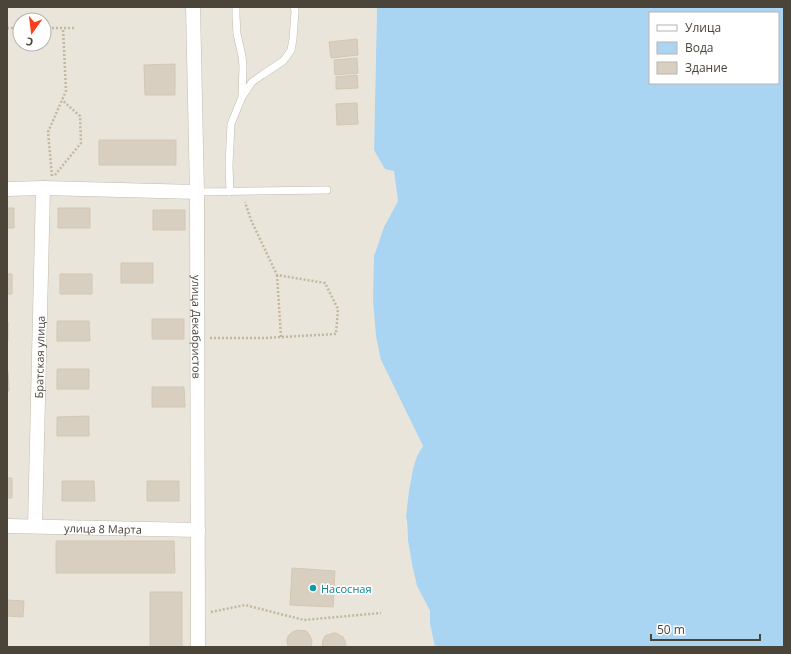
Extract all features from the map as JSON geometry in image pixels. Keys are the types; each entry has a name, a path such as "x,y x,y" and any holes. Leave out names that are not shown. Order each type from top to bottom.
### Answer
{"street":[{"name":"улица Декабристов","path":"193,7 197,192 198,647"},
{"path":"7,189 43,188 197,192"},
{"name":"Братская улица","path":"35,526 43,188"},
{"name":"улица 8 Марта","path":"7,526 198,530"}],"lane":[{"path":"236,7 236,34 243,66 242,97"},
{"path":"230,192 229,165 231,124 242,97 252,82 283,60 291,50 294,39 294,7"},
{"path":"197,192 327,190"}],"path":[{"path":"52,28 75,28"},
{"path":"62,100 80,116 81,143 53,179 48,132 62,100 66,91 63,28"},
{"path":"242,192 251,220 277,275 281,337"},
{"path":"197,338 264,338 336,334 338,309 325,283 277,275"},
{"path":"198,614 245,605 304,620 381,613"}],"shaded area":[{"path":"7,7 377,7 374,150 394,170 398,201 384,227 374,256 381,360 423,446 417,456 413,469 406,517 408,541 413,569 417,586 430,611 430,624 435,647 7,647"}],"water":[{"path":"377,7 784,7 784,647 435,647 430,624 430,611 417,586 413,569 408,541 406,517 413,469 417,456 423,446 381,360 376,336 373,300 374,256 384,227 398,201 394,171 385,169 374,150"}],"building":[{"path":"357,39 358,55 331,58 329,42"},
{"path":"357,58 358,73 335,75 334,60"},
{"path":"175,64 175,95 145,95 144,65"},
{"path":"357,75 358,88 336,89 336,77"},
{"path":"357,103 358,124 337,125 336,104"},
{"path":"99,140 176,140 176,165 99,165"},
{"path":"7,208 14,208 14,228 7,228"},
{"path":"58,208 90,208 90,228 58,228"},
{"path":"153,210 185,210 185,230 153,230"},
{"path":"121,263 153,263 153,283 121,283"},
{"path":"7,274 12,274 12,294 7,294"},
{"path":"60,274 92,274 92,294 60,294"},
{"path":"152,319 184,319 184,339 152,339"},
{"path":"57,321 89,321 90,341 57,341"},
{"path":"8,322 8,341 7,341"},
{"path":"57,369 89,369 89,389 57,389"},
{"path":"8,371 9,391 7,391"},
{"path":"152,387 184,387 185,407 152,407"},
{"path":"89,416 89,436 57,436 57,417"},
{"path":"7,478 12,478 12,498 7,498"},
{"path":"62,481 94,481 95,501 62,501"},
{"path":"147,481 179,481 179,501 147,501"},
{"path":"56,541 174,541 175,573 56,573"},
{"name":"Насосная","path":"292,568 335,571 333,607 290,605"},
{"path":"150,592 182,592 182,647 150,647"},
{"path":"7,600 24,601 23,617 7,616"},
{"path":"298,630 306,631 309,634 312,641 311,647 288,647 288,636"},
{"path":"333,633 343,637 346,647 322,647 325,636"}],"place":[{"name":"Насосная","path":"313,588"}]}
